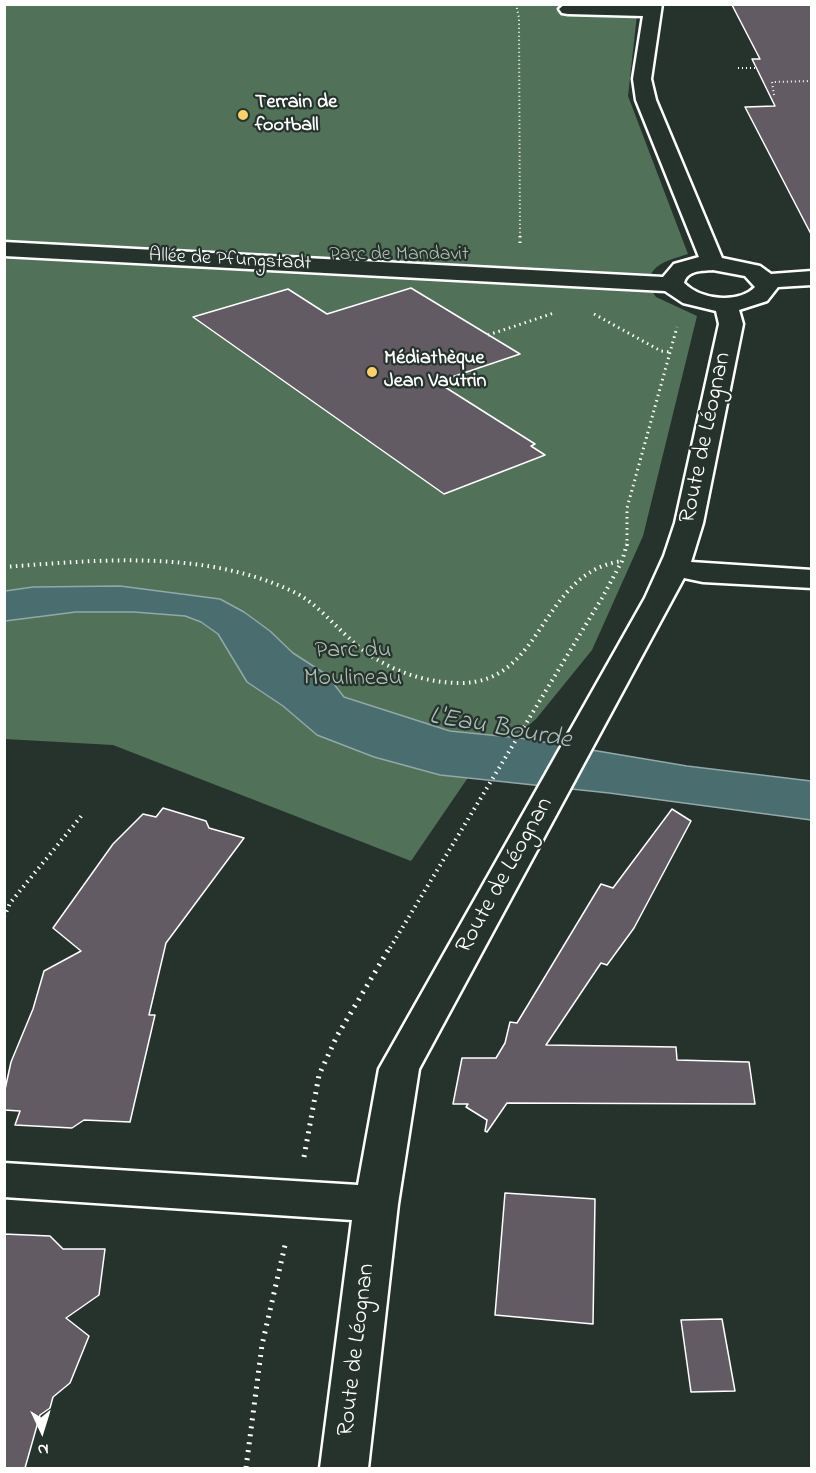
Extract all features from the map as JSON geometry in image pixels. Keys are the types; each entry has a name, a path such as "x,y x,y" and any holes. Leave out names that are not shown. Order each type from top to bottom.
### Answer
{"street":[{"path":"568,9 654,8 642,79 646,100 713,263"},
{"name":"Allée de Pfungstadt","path":"4,249 672,284"},
{"path":"713,263 746,268 766,281 767,288 763,294 754,299 726,304 683,295 672,284 673,277 678,272 693,266 713,263"},
{"path":"766,281 812,278"},
{"name":"Route de Léognan","path":"344,1468 376,1204 399,1069 660,598 674,568 689,524 727,347 731,324 726,304"},
{"path":"674,568 703,573 812,579"},
{"path":"4,1180 376,1204"}],"path":[{"path":"516,4 519,18 520,277"},
{"path":"738,68 756,68"},
{"path":"774,95 772,82 812,81"},
{"path":"577,305 580,279"},
{"path":"246,1468 262,1345 296,1200 319,1075 337,1036 602,598 622,561 627,548 627,508 680,316 694,299"},
{"path":"488,335 577,305 661,351 670,352"},
{"path":"4,567 137,560 168,561 228,569 306,598 356,646 381,661 433,681 462,684 497,676 510,668 534,640 559,598 599,566 622,561"},
{"path":"4,917 10,903 83,814"}],"green space":[{"name":"Parc de Mandavit","path":"4,5 638,5 628,96 688,254 657,267 648,285 656,297 697,316 643,536 592,650 536,719 467,779 411,861 113,745 5,739"}],"water":[{"path":"120,586 220,599 244,612 270,631 293,653 327,675 344,697 450,731 520,738 687,766 811,781 811,820 609,793 440,775 374,757 317,735 283,706 247,682 218,634 201,622 185,616 134,612 76,612 5,621 5,591 33,587"}],"building":[{"path":"812,4 812,236 745,107 775,106 752,59 760,59 732,5"},
{"path":"411,288 520,354 437,382 535,444 531,446 545,455 444,494 193,317 288,289 327,314"},
{"path":"163,808 206,821 209,828 244,838 166,943 149,1015 155,1015 130,1122 84,1120 72,1128 15,1125 20,1111 4,1110 4,1094 11,1062 33,1009 44,971 81,951 53,928 113,844 143,814 156,817"},
{"path":"672,809 691,821 634,928 607,965 601,963 546,1045 676,1047 677,1060 749,1062 755,1104 507,1103 487,1132 485,1131 487,1120 466,1107 468,1104 453,1104 462,1058 496,1058 505,1043 510,1022 517,1023 601,884 613,888"},
{"path":"505,1193 595,1199 593,1324 495,1315"},
{"path":"4,1234 50,1236 63,1249 105,1249 99,1295 66,1318 89,1336 70,1383 53,1397 50,1408 40,1415 25,1468 4,1468"},
{"path":"722,1319 735,1391 691,1392 681,1320"}],"place":[{"name":"Terrain de football","path":"243,115"},
{"name":"Médiathèque Jean Vautrin","path":"372,372"}],"park label":[{"name":"Parc du Moulineau","path":"353,666"}],"water label":[{"name":"L'Eau Bourde","path":"500,730"}]}
